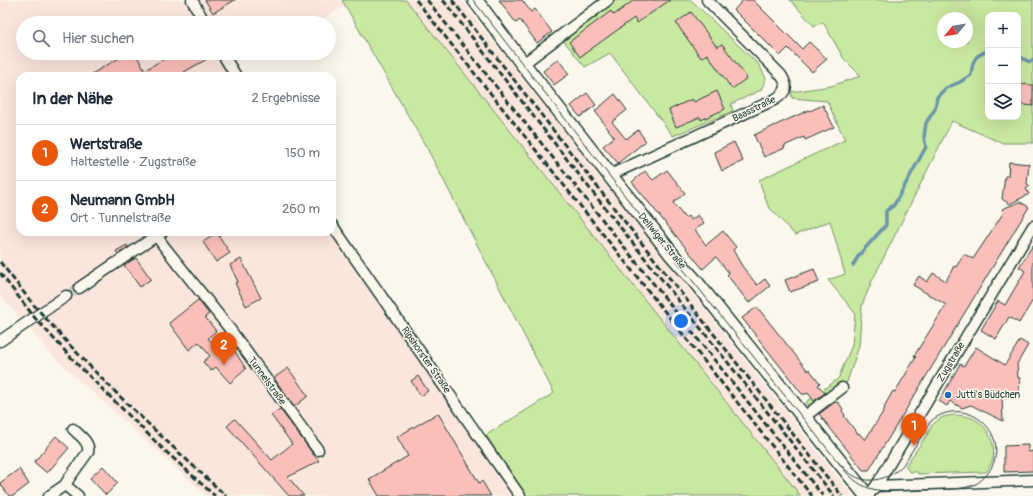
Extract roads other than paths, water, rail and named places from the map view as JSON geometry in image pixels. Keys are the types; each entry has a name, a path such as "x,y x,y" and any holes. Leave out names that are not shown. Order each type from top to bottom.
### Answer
{"main road":[{"name":"Dellwiger Straße","path":"475,0 673,256 695,281 804,417 870,492"}],"street":[{"path":"192,0 201,16"},
{"path":"523,64 608,0"},
{"name":"Baasstraße","path":"610,175 774,100 785,91 786,85 781,75 707,0"},
{"path":"226,60 234,72"},
{"name":"Zugstraße","path":"870,492 1033,226"},
{"name":"Ripshorster Straße","path":"336,231 520,496"},
{"name":"Tunnelstraße","path":"79,288 157,236"},
{"name":"Tunnelstraße","path":"161,236 163,245 229,328 318,450"},
{"path":"0,341 66,296"},
{"path":"804,417 842,388"},
{"path":"49,496 65,485 89,450 86,441 73,429"},
{"path":"870,492 1033,480"},
{"path":"65,485 78,496"}],"waterway":[{"path":"853,265 859,255 886,225 886,211 894,205 926,147 924,137 926,123 935,109 937,97 946,88 971,75 972,66 975,60 979,55 985,52"},
{"path":"1021,58 1030,62 1033,60"}],"tunnel":[{"path":"66,296 79,288"}],"tram line":[{"path":"473,0 639,214 846,472 861,485 885,491 965,488 976,484 988,473 995,459 996,445 991,433 983,422 972,415 959,412 945,413 931,421 903,465 892,474 878,479 864,480 849,473 841,464 839,463 837,461"}],"railway":[{"path":"416,0 812,496"},
{"path":"427,0 823,496"},
{"path":"443,0 601,203 834,496"},
{"path":"452,0 606,198 842,496"},
{"path":"0,262 36,308 86,362 131,408 226,496"},
{"path":"0,273 35,318 77,364 162,448 215,496"}],"place":[{"name":"Neumann GmbH","path":"224,365"},
{"name":"Jutti's Büdchen","path":"948,395"},
{"name":"Wertstraße","path":"914,446"}]}
